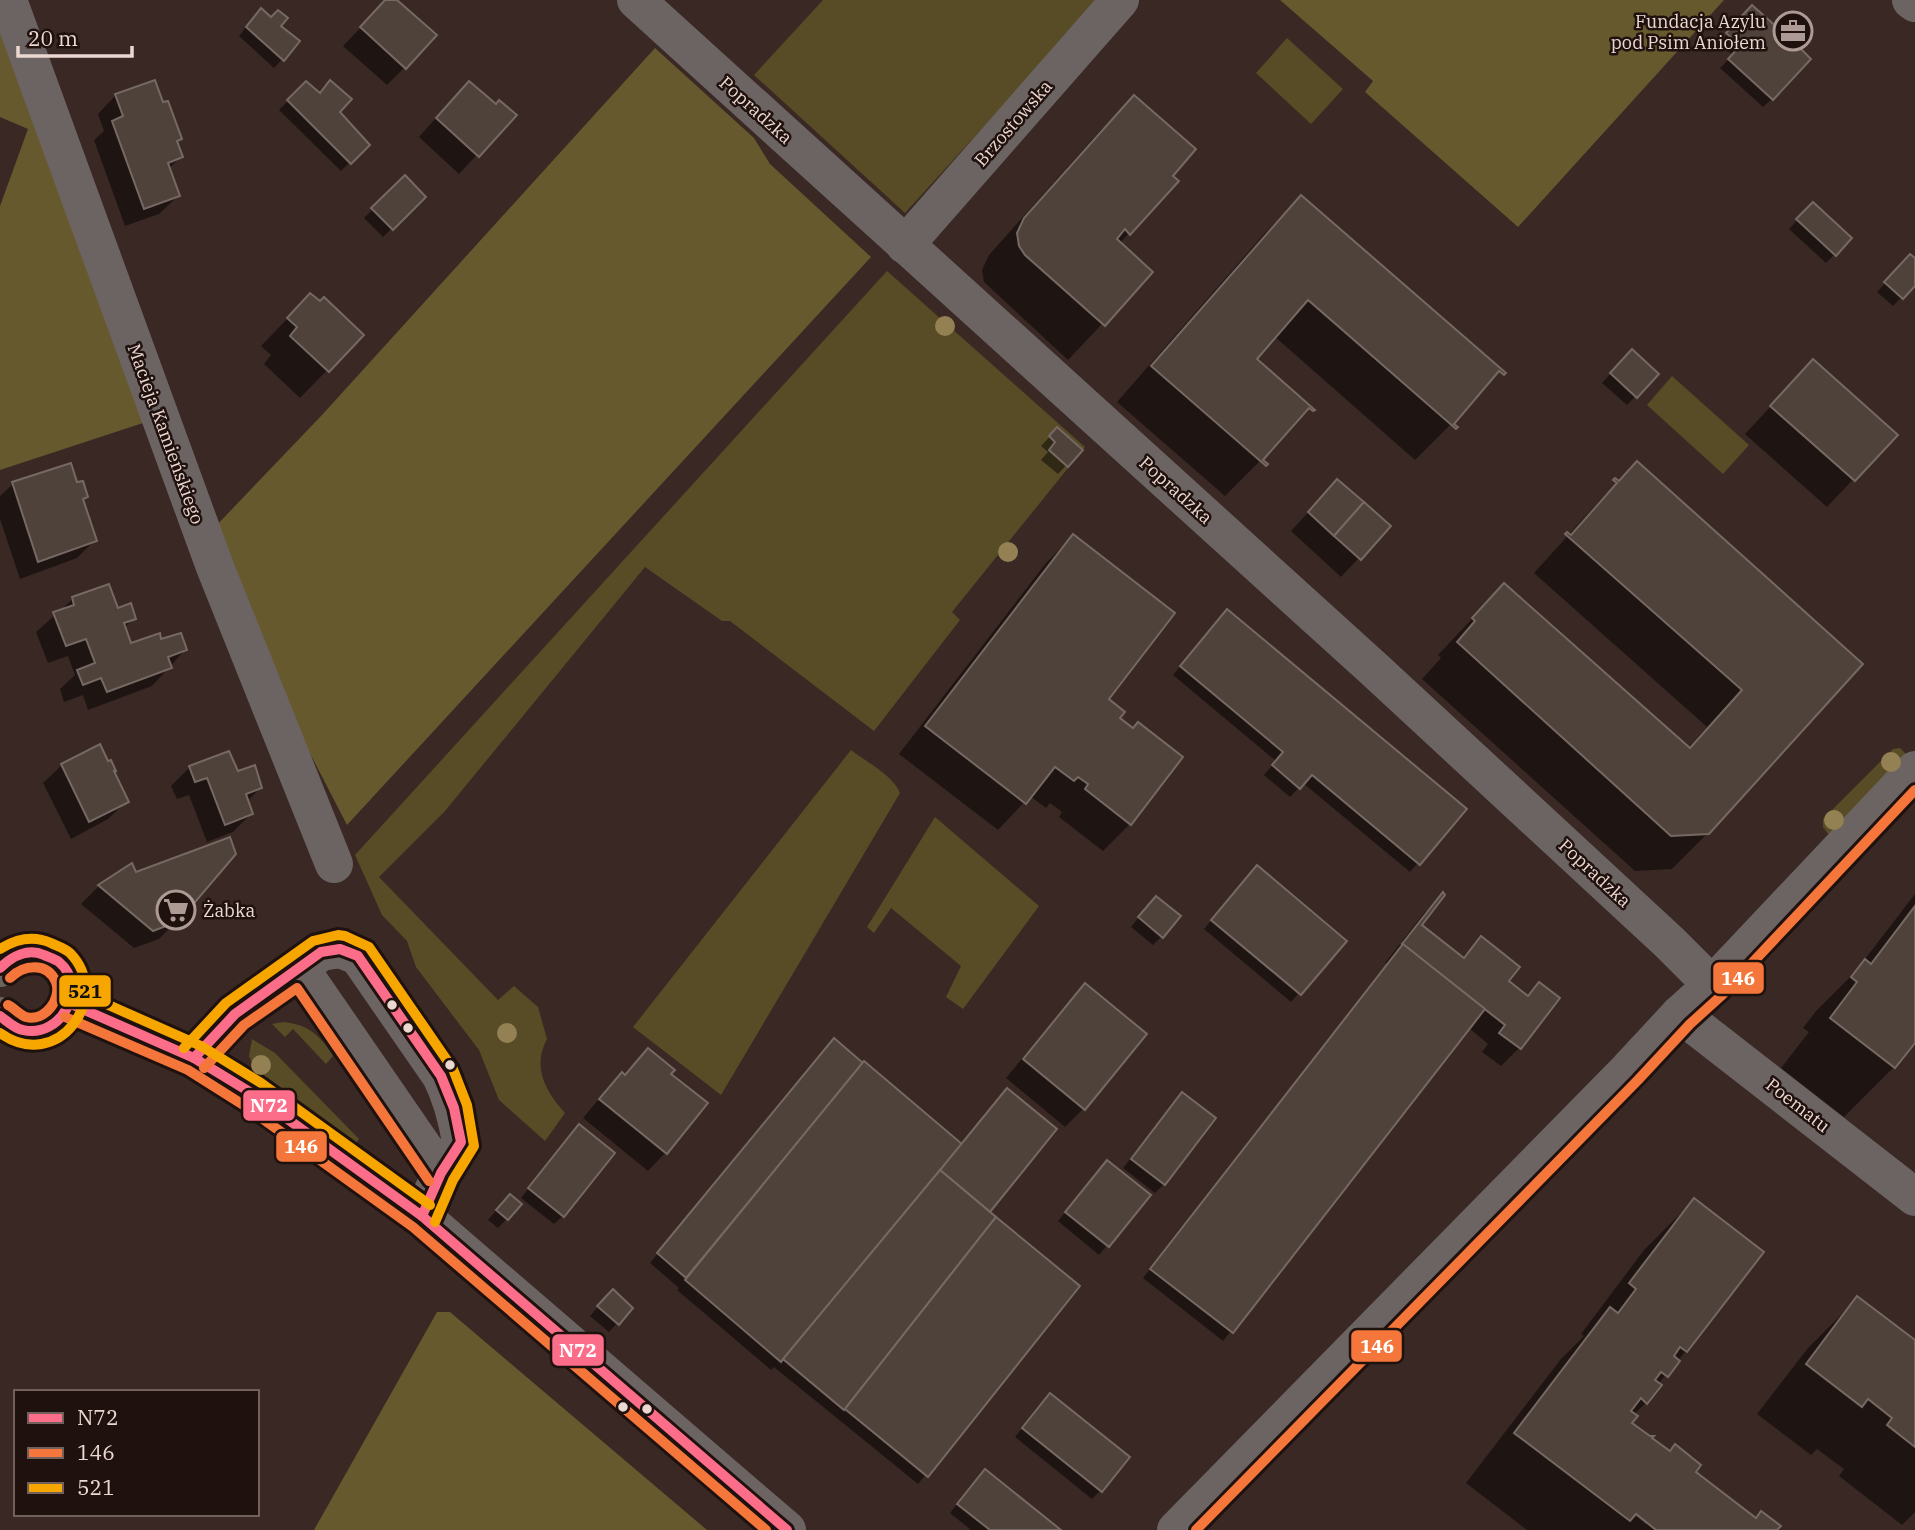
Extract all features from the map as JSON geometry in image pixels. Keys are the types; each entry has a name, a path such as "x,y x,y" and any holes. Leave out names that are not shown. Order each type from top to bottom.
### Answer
{"street":[{"name":"Macieja Kamieńskiego","path":"8,0 215,567 334,864"},
{"name":"Popradzka","path":"636,0 1375,670 1712,985"},
{"name":"Brzostowska","path":"905,245 1120,0"},
{"path":"1176,1530 1680,1014 1712,985 1915,770"},
{"path":"194,1058 235,1014 321,952 340,949 358,956 441,1076 451,1097 461,1142 441,1173 422,1216"},
{"path":"3,961 33,952 47,955 58,962 71,985 71,1004 58,1022 47,1029 34,1032 3,1029"},
{"path":"300,968 441,1173"},
{"path":"71,1004 194,1058 253,1094 422,1216 787,1530"},
{"name":"Poematu","path":"1680,1014 1915,1197"}],"shaded area":[{"path":"823,0 1099,0 905,213 754,75"},
{"path":"1280,0 1724,0 1518,227 1365,92 1373,81"},
{"path":"0,20 146,422 0,470 0,206 28,129 0,117"},
{"path":"1287,38 1343,89 1311,124 1256,73"},
{"path":"655,48 754,138 770,164 871,257 347,825 301,736 213,529 322,415"},
{"path":"887,271 1085,447 952,612 960,620 874,731 730,621 722,621 645,567 445,811 379,877 498,1000 514,986 538,1007 547,1039 541,1059 543,1078 565,1113 545,1141 499,1100 479,1050 416,967 407,941 382,915 355,855"},
{"path":"1672,376 1749,445 1723,474 1647,405"},
{"path":"1900,748 1907,755 1829,835 1823,827 1823,819 1893,749"},
{"path":"851,750 892,780 900,793 721,1095 633,1027"},
{"path":"935,817 1039,906 963,1009 946,997 961,966 891,908 874,933 867,927"},
{"path":"283,1022 300,1025 313,1032 333,1056 326,1064 293,1029 285,1037 272,1024"},
{"path":"252,1039 275,1053 359,1139 356,1143 255,1069 249,1056"},
{"path":"437,1312 450,1312 707,1530 314,1530"}],"building":[{"path":"385,0 397,0 437,35 406,69 360,27"},
{"path":"1752,5 1780,30 1791,17 1808,33 1797,45 1811,59 1773,100 1728,59 1740,46 1726,33"},
{"path":"261,8 271,17 278,10 288,18 281,26 300,41 284,61 246,27"},
{"path":"155,80 163,102 168,101 182,139 177,141 183,157 168,163 180,196 144,209 112,121 123,116 115,94"},
{"path":"330,80 352,99 340,112 370,145 351,164 287,100 306,81 320,93"},
{"path":"469,81 496,104 499,100 517,115 479,157 436,118"},
{"path":"1134,95 1196,149 1173,176 1179,181 1130,235 1125,229 1117,239 1153,272 1105,326 1025,255 1019,246 1017,233 1024,218"},
{"path":"405,175 426,197 393,230 371,208"},
{"path":"1301,195 1506,373 1504,375 1499,371 1454,424 1458,427 1456,429 1308,300 1257,359 1315,410 1309,408 1263,460 1268,464 1266,466 1151,366"},
{"path":"1813,202 1852,238 1836,256 1796,219"},
{"path":"1910,254 1915,258 1915,286 1903,299 1884,282"},
{"path":"310,293 320,301 324,297 364,335 329,372 290,336 297,327 287,318"},
{"path":"1632,349 1659,374 1637,398 1610,373"},
{"path":"1813,359 1898,435 1855,481 1770,406"},
{"path":"1057,427 1083,450 1068,467 1049,450 1055,442 1049,436"},
{"path":"1637,461 1863,664 1709,834 1671,836 1457,642 1475,621 1472,618 1504,583 1690,748 1742,690 1565,534 1567,532 1571,535 1617,483 1613,480 1615,478 1619,481"},
{"path":"71,463 77,482 83,481 88,497 83,499 97,541 38,562 12,482"},
{"path":"1337,479 1364,502 1334,536 1308,512"},
{"path":"1364,502 1391,526 1361,560 1334,536"},
{"path":"1073,534 1175,613 1109,699 1125,712 1120,718 1133,728 1138,722 1183,757 1131,825 1085,789 1088,784 1078,777 1074,781 1055,767 1026,804 925,726"},
{"path":"109,584 118,608 131,603 136,619 124,623 131,643 160,633 161,639 181,633 187,650 168,657 172,668 107,692 101,678 83,685 77,670 95,663 86,639 66,646 53,612 74,605 72,597"},
{"path":"1227,609 1467,809 1420,865 1312,775 1300,789 1272,765 1283,752 1180,666"},
{"path":"100,744 108,761 111,760 129,802 89,822 61,764"},
{"path":"229,751 238,771 255,765 262,788 246,794 253,814 225,825 207,778 195,782 189,766"},
{"path":"230,837 236,854 179,921 153,931 98,885 132,863 136,872"},
{"path":"1257,865 1347,941 1301,995 1211,920"},
{"path":"1443,892 1445,895 1422,925 1464,958 1481,936 1520,967 1509,981 1528,996 1539,982 1560,998 1521,1049 1499,1033 1505,1025 1402,944"},
{"path":"1156,896 1181,916 1163,938 1138,917"},
{"path":"1915,906 1915,1043 1895,1068 1830,1018 1857,982 1851,977 1865,959 1871,964"},
{"path":"1403,944 1485,1009 1233,1333 1150,1269"},
{"path":"1085,983 1147,1034 1085,1110 1023,1059"},
{"path":"834,1038 863,1063 686,1278 657,1253"},
{"path":"648,1048 675,1070 671,1074 708,1103 667,1154 599,1099 622,1072 625,1075"},
{"path":"864,1061 962,1144 781,1362 685,1280"},
{"path":"1007,1088 1057,1129 990,1212 940,1170"},
{"path":"1182,1092 1216,1118 1165,1185 1131,1159"},
{"path":"579,1124 615,1153 564,1217 528,1188"},
{"path":"1107,1160 1151,1195 1109,1247 1065,1212"},
{"path":"940,1170 996,1217 844,1410 783,1359"},
{"path":"510,1194 522,1204 508,1220 496,1210"},
{"path":"1694,1198 1764,1252 1687,1352 1680,1347 1674,1356 1680,1361 1668,1377 1661,1372 1655,1380 1662,1385 1647,1404 1641,1398 1631,1411 1638,1416 1632,1423 1654,1436 1652,1438 1670,1451 1675,1444 1701,1465 1696,1472 1756,1518 1761,1511 1781,1526 1777,1530 1656,1530 1636,1514 1630,1521 1514,1433 1610,1307 1618,1313 1636,1289 1629,1283"},
{"path":"996,1217 1080,1286 928,1477 845,1409"},
{"path":"613,1289 633,1308 619,1325 597,1306"},
{"path":"1857,1296 1915,1340 1915,1447 1887,1425 1892,1418 1868,1399 1862,1407 1806,1364"},
{"path":"1050,1393 1130,1457 1102,1492 1022,1428"},
{"path":"985,1469 1061,1530 990,1530 957,1504"}],"transit line":[{"name":"146","path":"1196,1530 1690,1024 1722,995 1915,790"},
{"name":"521","path":"184,1048 226,1003 313,941 338,935 369,947 453,1069 467,1105 474,1146 453,1180 435,1222"},
{"name":"521","path":"0,949 31,939 63,948 70,953 82,971 85,990 82,1008 73,1025 59,1037 41,1044 21,1043 0,1033"},
{"name":"N72","path":"194,1058 235,1014 321,952 340,949 358,956 441,1076 454,1108 461,1142 441,1173 422,1216"},
{"name":"N72","path":"0,968 20,954 38,953 59,962 68,972 71,984 71,997 66,1009 49,1027 37,1031 23,1030 0,1016"},
{"name":"146","path":"8,1005 22,1015 33,1018 45,1013 57,995 56,982 52,975 41,968 21,970 10,978"},
{"name":"146","path":"204,1068 244,1025 297,988 429,1181"},
{"name":"521","path":"77,991 201,1046 261,1083 430,1205"},
{"name":"N72","path":"71,1004 194,1058 253,1094 422,1216 787,1530"},
{"name":"146","path":"65,1017 188,1070 245,1106 413,1227 766,1530"}],"place":[{"name":"Fundacja Azylu pod Psim Aniołem","path":"1793,31"},
{"name":"Żabka","path":"176,910"}]}
